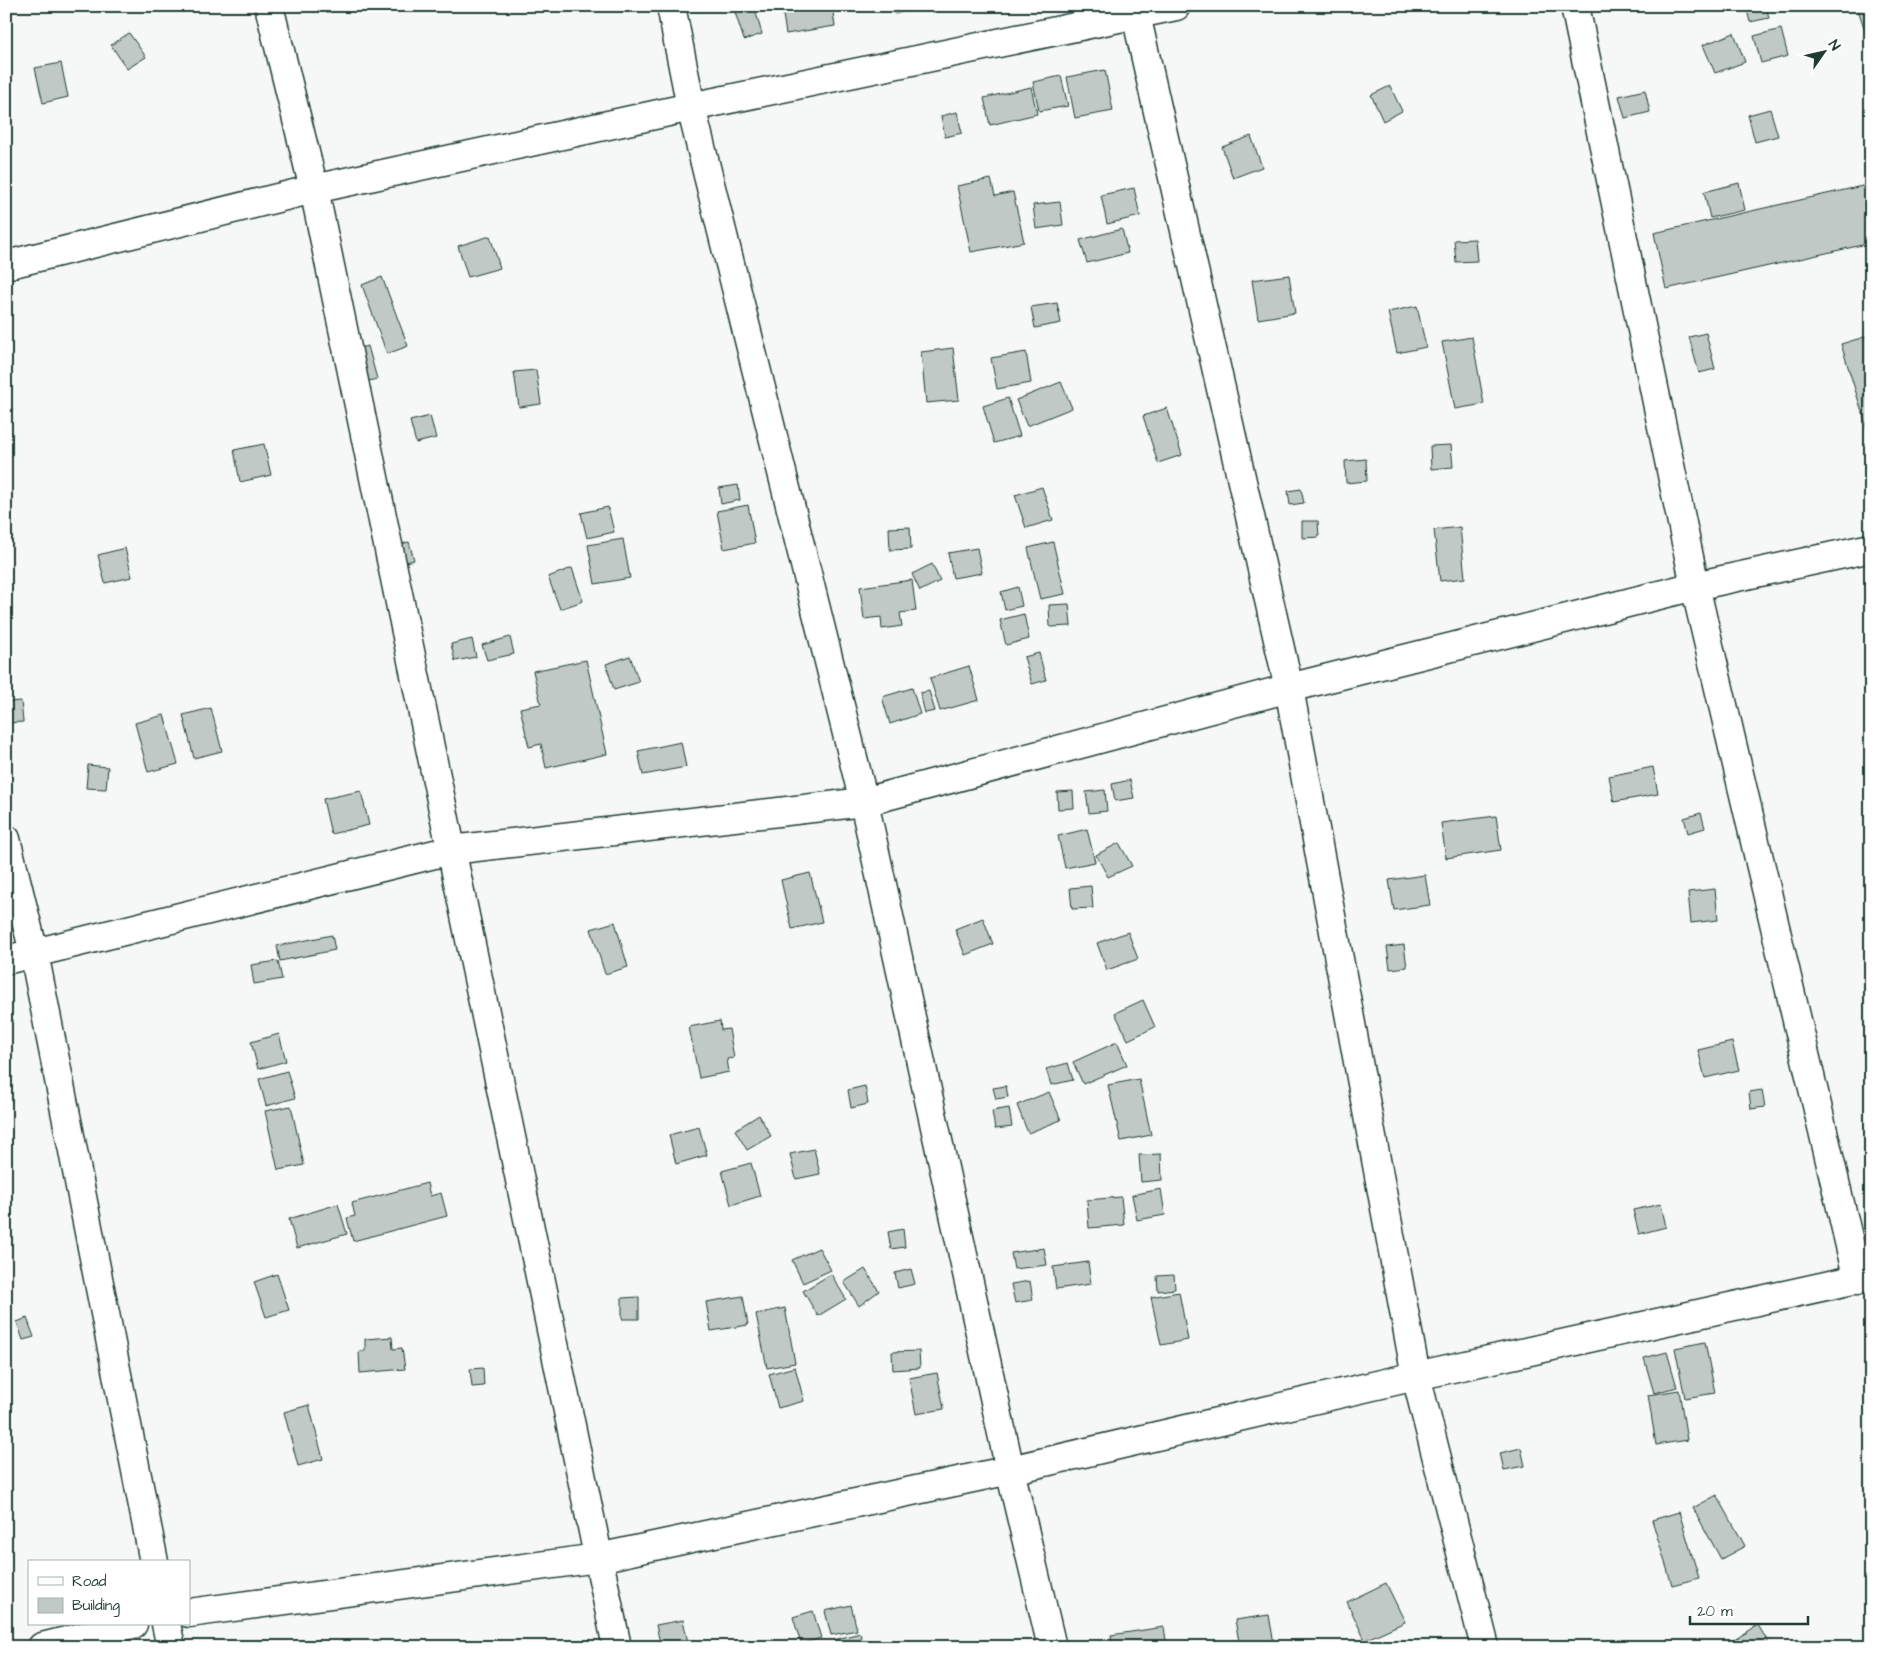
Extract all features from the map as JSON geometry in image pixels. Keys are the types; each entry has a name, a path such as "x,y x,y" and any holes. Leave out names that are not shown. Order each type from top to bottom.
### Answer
{"street":[{"path":"268,6 314,189 617,1647"},
{"path":"671,6 691,107 864,802 1010,1470 1052,1647"},
{"path":"6,265 314,189 1135,11 1176,6"},
{"path":"190,1613 598,1558 1010,1470 1416,1376 1864,1278 1695,586 1575,6"},
{"path":"1135,11 1289,688 1416,1376 1485,1647"},
{"path":"6,960 451,850 864,802 1289,688 1695,586 1871,548"},
{"path":"6,839 34,953 154,1560"},
{"path":"42,1647 125,1626"},
{"path":"166,1626 171,1647"}],"building":[{"path":"733,6 754,6 762,34 744,40"},
{"path":"791,6 832,6 835,26 786,34 782,8"},
{"path":"893,6 906,6 907,11 895,14"},
{"path":"1746,6 1766,6 1769,18 1750,22"},
{"path":"1857,6 1871,6 1871,42 1869,43"},
{"path":"1781,29 1788,56 1761,63 1754,36"},
{"path":"129,33 146,57 127,69 111,45"},
{"path":"1734,33 1745,62 1715,73 1703,45"},
{"path":"61,63 68,97 43,103 35,68"},
{"path":"1105,70 1113,111 1075,118 1067,77"},
{"path":"1061,76 1068,106 1039,111 1033,82"},
{"path":"1390,86 1402,111 1383,121 1371,95"},
{"path":"1031,87 1037,114 990,125 984,98"},
{"path":"1645,90 1650,112 1625,118 1619,96"},
{"path":"1770,109 1778,136 1755,142 1748,115"},
{"path":"957,112 962,133 945,137 941,116"},
{"path":"1251,136 1262,167 1233,178 1222,147"},
{"path":"991,179 995,196 1013,192 1024,242 971,252 957,186"},
{"path":"1739,183 1745,210 1710,218 1704,192"},
{"path":"1871,184 1871,243 1666,289 1654,233"},
{"path":"1134,188 1140,216 1107,224 1101,195"},
{"path":"1060,202 1063,225 1036,229 1033,205"},
{"path":"1122,229 1128,253 1087,263 1080,240"},
{"path":"490,236 500,268 468,277 458,246"},
{"path":"1475,239 1477,261 1456,262 1454,240"},
{"path":"1289,275 1295,313 1258,319 1252,280"},
{"path":"382,277 408,346 387,354 362,285"},
{"path":"1057,303 1061,323 1035,328 1031,307"},
{"path":"1417,306 1426,347 1397,353 1388,312"},
{"path":"1706,333 1715,369 1699,373 1689,337"},
{"path":"1871,335 1871,441 1841,344"},
{"path":"1472,337 1484,404 1455,409 1442,342"},
{"path":"368,346 377,379 365,382 356,349"},
{"path":"953,348 959,400 926,403 921,352"},
{"path":"1026,352 1031,383 997,389 991,358"},
{"path":"536,370 541,404 519,407 514,372"},
{"path":"1061,382 1072,408 1027,426 1016,400"},
{"path":"1008,398 1020,436 994,443 983,406"},
{"path":"1167,408 1182,455 1158,463 1143,416"},
{"path":"430,416 436,438 416,443 410,421"},
{"path":"264,444 271,475 240,482 234,450"},
{"path":"1451,445 1453,467 1431,469 1430,446"},
{"path":"1366,459 1367,481 1346,483 1345,461"},
{"path":"738,485 740,500 721,504 719,488"},
{"path":"1042,487 1053,520 1026,528 1015,495"},
{"path":"1301,489 1304,503 1290,505 1288,491"},
{"path":"748,505 755,543 724,549 717,511"},
{"path":"608,507 614,532 587,538 581,513"},
{"path":"1302,521 1318,521 1319,537 1302,538"},
{"path":"910,527 911,549 890,550 889,528"},
{"path":"1460,527 1465,578 1440,581 1434,530"},
{"path":"623,539 630,578 595,584 588,545"},
{"path":"409,542 414,560 402,563 398,545"},
{"path":"1053,542 1065,594 1040,599 1028,548"},
{"path":"125,548 132,577 105,583 98,555"},
{"path":"977,548 982,573 953,578 948,553"},
{"path":"932,564 940,581 920,591 912,574"},
{"path":"572,568 583,601 560,609 548,577"},
{"path":"912,580 916,611 900,613 902,626 882,629 881,617 864,619 860,587"},
{"path":"1018,587 1022,606 1005,610 1001,592"},
{"path":"1069,604 1071,626 1050,627 1049,605"},
{"path":"1024,614 1029,639 1006,645 1000,620"},
{"path":"510,637 514,654 487,660 482,645"},
{"path":"472,639 476,657 455,661 451,644"},
{"path":"1039,653 1046,680 1032,684 1024,657"},
{"path":"630,656 639,682 614,690 606,664"},
{"path":"586,660 607,754 546,768 541,744 529,747 520,708 541,704 533,671"},
{"path":"969,666 979,700 940,711 930,678"},
{"path":"912,688 920,714 890,724 882,697"},
{"path":"929,691 935,711 925,713 920,693"},
{"path":"21,701 23,722 6,723 6,702"},
{"path":"211,708 222,751 194,758 183,715"},
{"path":"164,715 178,764 148,772 135,723"},
{"path":"681,742 686,767 643,775 638,751"},
{"path":"88,765 108,767 106,789 86,788"},
{"path":"1653,767 1658,794 1614,802 1609,776"},
{"path":"1130,780 1134,798 1115,801 1112,784"},
{"path":"1105,790 1107,811 1089,813 1086,792"},
{"path":"361,791 369,825 331,834 323,799"},
{"path":"1073,791 1074,808 1058,809 1057,792"},
{"path":"1701,813 1705,828 1688,833 1684,818"},
{"path":"1496,816 1501,850 1446,858 1441,823"},
{"path":"1087,829 1095,862 1065,868 1058,836"},
{"path":"1119,843 1132,866 1108,877 1096,855"},
{"path":"810,873 822,922 792,929 781,880"},
{"path":"1425,875 1430,905 1394,910 1389,880"},
{"path":"1091,886 1093,908 1072,909 1070,888"},
{"path":"1715,889 1718,920 1691,923 1688,892"},
{"path":"983,918 993,944 965,955 955,929"},
{"path":"615,922 628,967 605,974 591,929"},
{"path":"1128,932 1138,959 1107,970 1097,943"},
{"path":"332,935 335,950 280,961 277,946"},
{"path":"1404,945 1407,967 1390,969 1387,947"},
{"path":"278,961 282,979 254,984 251,965"},
{"path":"1143,1000 1155,1027 1128,1040 1115,1013"},
{"path":"720,1021 721,1030 729,1029 734,1058 727,1059 729,1072 699,1078 689,1027"},
{"path":"279,1034 286,1061 258,1069 251,1042"},
{"path":"1117,1042 1127,1065 1083,1084 1073,1062"},
{"path":"1732,1042 1739,1070 1705,1078 1698,1050"},
{"path":"1068,1063 1073,1080 1051,1085 1046,1069"},
{"path":"287,1071 295,1098 266,1106 259,1079"},
{"path":"1139,1079 1151,1135 1121,1141 1108,1085"},
{"path":"865,1086 868,1104 851,1108 848,1090"},
{"path":"1006,1086 1008,1097 996,1099 993,1088"},
{"path":"1762,1090 1765,1107 1751,1109 1749,1092"},
{"path":"1049,1092 1061,1120 1028,1133 1017,1105"},
{"path":"291,1106 304,1165 278,1170 265,1111"},
{"path":"1009,1108 1012,1127 995,1129 992,1111"},
{"path":"759,1115 771,1136 747,1150 735,1130"},
{"path":"699,1127 707,1155 676,1164 669,1135"},
{"path":"814,1149 820,1174 796,1179 790,1154"},
{"path":"1161,1154 1162,1180 1141,1182 1139,1155"},
{"path":"751,1163 760,1196 731,1205 722,1171"},
{"path":"427,1183 430,1196 441,1193 447,1216 353,1241 347,1218 355,1216 352,1203"},
{"path":"1161,1189 1165,1215 1137,1220 1132,1195"},
{"path":"1121,1197 1124,1225 1089,1228 1087,1200"},
{"path":"338,1204 347,1234 297,1248 289,1219"},
{"path":"1661,1204 1666,1227 1639,1234 1633,1210"},
{"path":"903,1229 905,1247 891,1249 888,1232"},
{"path":"819,1248 831,1270 803,1283 792,1260"},
{"path":"1044,1248 1047,1265 1014,1269 1011,1253"},
{"path":"1088,1262 1091,1284 1056,1289 1053,1267"},
{"path":"865,1269 879,1291 859,1306 844,1282"},
{"path":"911,1269 915,1284 898,1288 895,1273"},
{"path":"277,1274 289,1310 266,1317 254,1282"},
{"path":"831,1274 846,1299 818,1316 803,1291"},
{"path":"1174,1275 1175,1289 1158,1291 1157,1276"},
{"path":"1030,1281 1033,1300 1015,1303 1011,1284"},
{"path":"1179,1292 1188,1340 1161,1345 1151,1297"},
{"path":"743,1296 748,1325 711,1331 706,1302"},
{"path":"639,1297 639,1319 622,1319 622,1298"},
{"path":"785,1308 795,1363 767,1368 756,1314"},
{"path":"27,1318 34,1337 23,1340 17,1322"},
{"path":"392,1337 393,1349 402,1348 405,1369 360,1373 359,1351 365,1351 365,1339"},
{"path":"1705,1342 1715,1393 1685,1398 1675,1348"},
{"path":"919,1351 920,1368 893,1370 892,1352"},
{"path":"1667,1352 1677,1387 1654,1393 1644,1358"},
{"path":"795,1367 804,1401 778,1408 769,1374"},
{"path":"483,1368 484,1386 472,1387 470,1369"},
{"path":"937,1373 944,1409 916,1414 909,1378"},
{"path":"1679,1390 1687,1440 1656,1445 1648,1395"},
{"path":"309,1405 323,1459 298,1466 284,1412"},
{"path":"1521,1448 1525,1466 1504,1470 1500,1453"},
{"path":"1717,1495 1745,1546 1721,1559 1693,1508"},
{"path":"1679,1512 1699,1578 1672,1585 1652,1520"},
{"path":"1386,1583 1405,1622 1365,1640 1347,1602"},
{"path":"851,1605 857,1630 831,1635 825,1611"},
{"path":"813,1611 821,1638 801,1644 793,1617"},
{"path":"1269,1615 1274,1644 1259,1647 1240,1647 1235,1620"},
{"path":"683,1620 689,1647 661,1647 656,1625"},
{"path":"1758,1625 1771,1647 1734,1647 1731,1642"},
{"path":"1164,1627 1167,1647 1113,1647 1111,1635"},
{"path":"860,1633 864,1647 839,1647 837,1639"}]}
